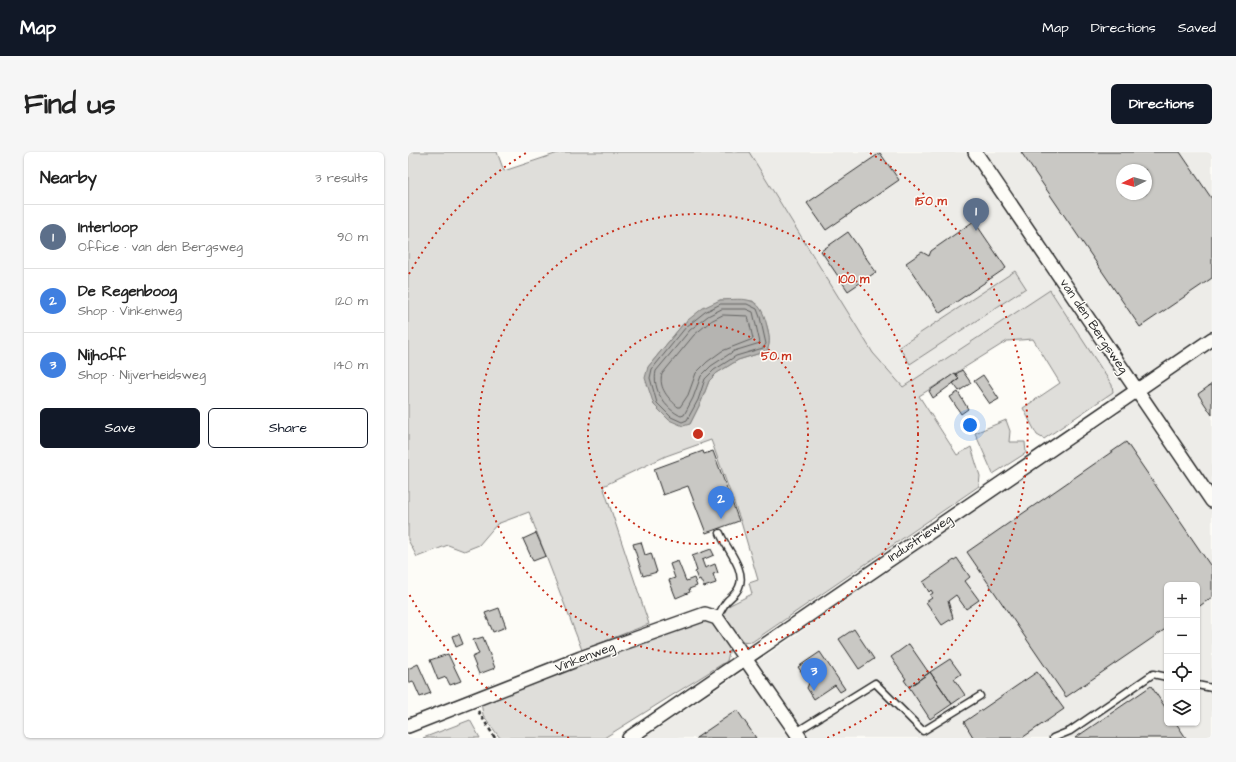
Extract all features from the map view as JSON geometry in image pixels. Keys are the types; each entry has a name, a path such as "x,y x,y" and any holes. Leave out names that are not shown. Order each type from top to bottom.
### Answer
{"street":[{"name":"van den Bergsweg","path":"975,152 1212,501"},
{"name":"Industrieweg","path":"629,738 1212,339"},
{"name":"Vinkenweg","path":"408,726 472,700 700,614 710,614 717,618"},
{"path":"717,618 798,735"}],"lane":[{"path":"717,618 726,603 739,587 741,576 732,553 725,545 720,533"},
{"path":"1053,738 1070,731 1154,674 1164,676"},
{"path":"798,735 875,683 923,731 980,696"},
{"path":"1200,686 1212,688"}],"path":[{"path":"472,700 494,738"}],"shaded area":[{"path":"408,152 497,152 504,171 561,152 749,152 873,353 903,387 1050,290 1112,385 1113,392 1044,439 1037,435 1023,408 1060,383 1033,339 1007,341 919,396 957,455 971,447 980,476 979,486 752,642 740,641 723,616 726,607 752,594 749,583 758,580 741,522 711,440 666,456 603,486 649,624 582,650 529,512 497,524 479,545 464,551 448,545 417,557 408,540","holes":["720,300 753,301 764,318 768,331 769,344 767,351 738,360 717,373 709,381 690,424 661,411 654,405 648,367 683,324"]},
{"path":"732,152 1212,152 1212,738 644,738 754,664 1030,472 1119,414 1047,314 889,407"},
{"path":"1015,271 1026,288 910,364 899,347"},
{"path":"1006,420 1010,431 1009,442 1025,442 1026,453 993,474 975,433"},
{"path":"696,620 714,622 730,648 727,661 604,738 500,738 483,715 481,702"},
{"path":"470,720 480,738 423,738"}],"water":[{"path":"738,299 751,301 756,304 764,316 767,326 769,345 767,351 738,360 717,373 709,381 690,424 683,426 669,420 654,405 645,378 648,367 683,324 703,308 720,300"}],"building":[{"path":"1021,152 1180,152 1212,199 1212,278 1140,327"},
{"path":"880,153 899,180 826,230 807,203"},
{"path":"974,221 1006,268 940,313 906,263 922,252 929,256 931,251"},
{"path":"848,232 876,272 848,291 821,251"},
{"path":"962,370 971,383 959,391 953,383 959,379 956,374"},
{"path":"955,373 959,379 933,398 929,391"},
{"path":"983,375 999,399 990,404 974,381"},
{"path":"1212,384 1212,415 1198,394"},
{"path":"958,392 968,409 961,414 950,397"},
{"path":"1126,442 1212,568 1212,597 1200,606 1200,582 1164,582 1164,630 1066,697 967,552"},
{"path":"703,451 704,454 713,451 739,521 706,533 688,486 663,495 654,469"},
{"path":"536,533 546,556 533,561 523,539"},
{"path":"641,542 645,555 651,553 657,572 643,576 633,544"},
{"path":"711,549 714,555 702,560 705,568 715,564 718,573 713,574 716,583 704,587 700,579 698,580 695,572 697,571 692,556"},
{"path":"957,558 970,577 965,581 979,600 966,609 956,595 948,601 953,618 942,625 926,602 932,598 930,595 933,593 931,590 929,592 923,582"},
{"path":"678,561 686,581 694,578 697,586 689,589 690,592 676,598 669,580 675,578 670,564"},
{"path":"499,608 506,627 493,632 485,613"},
{"path":"854,629 874,659 859,669 839,639"},
{"path":"459,634 463,644 456,647 452,636"},
{"path":"483,637 495,668 479,674 472,657 479,654 473,640"},
{"path":"909,644 929,673 909,687 904,680 906,679 891,657"},
{"path":"820,652 845,689 840,692 835,685 814,699 807,688 809,683 798,667"},
{"path":"448,654 461,681 450,685 446,677 438,680 430,660"},
{"path":"950,659 961,674 954,679 965,695 952,704 930,672"},
{"path":"418,664 431,693 420,697 413,681 408,683 408,669"},
{"path":"930,672 952,704 930,719 909,687"},
{"path":"1037,672 1064,709 1022,738 972,738 973,737 964,722"},
{"path":"1151,686 1164,706 1164,726 1178,726 1186,738 1075,738"},
{"path":"737,710 756,738 696,738"}],"place":[{"name":"Interloop","path":"976,231"},
{"name":"De Regenboog","path":"721,519"},
{"name":"Nijhoff","path":"814,691"}]}
